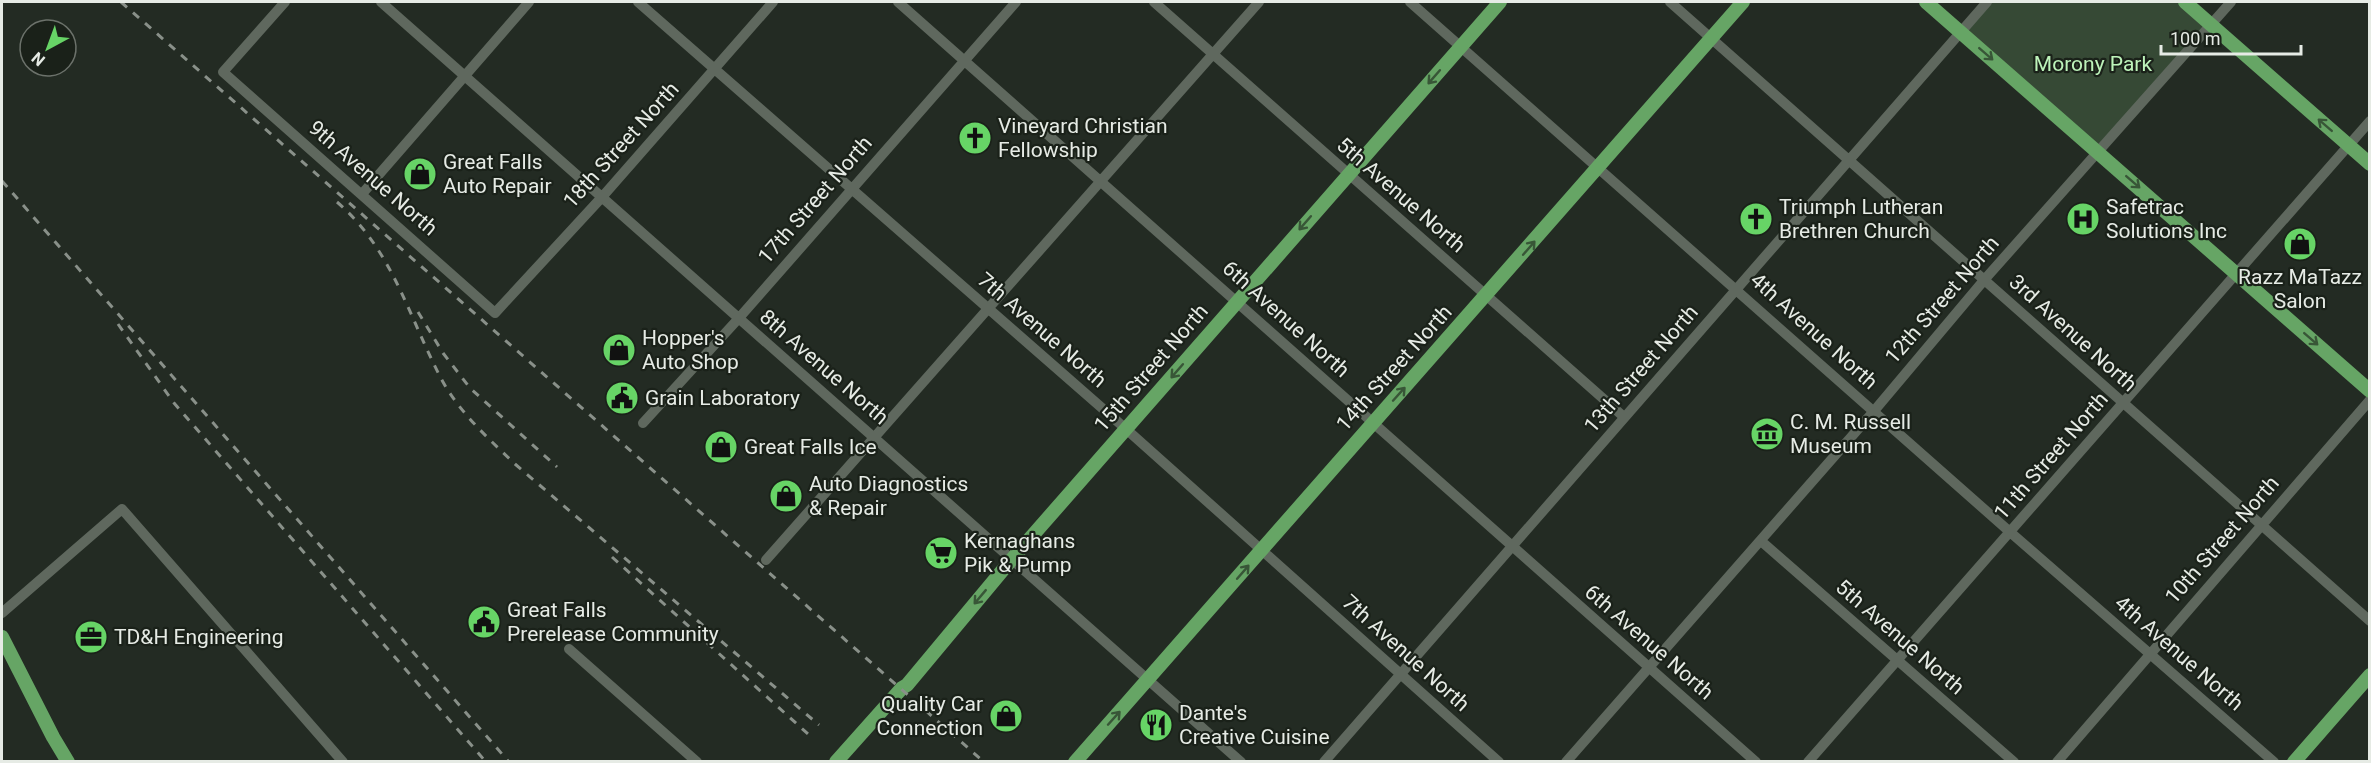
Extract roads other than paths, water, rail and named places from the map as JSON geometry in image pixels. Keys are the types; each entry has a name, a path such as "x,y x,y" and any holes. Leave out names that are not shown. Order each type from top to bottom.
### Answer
{"main road":[{"name":"15th Street North","path":"836,762 906,685 1012,559 1500,2"},
{"name":"14th Street North","path":"1075,762 1743,2"},
{"path":"1926,2 2370,391"},
{"path":"2185,2 2370,164"},
{"path":"2,637 68,762"},
{"path":"2294,762 2370,675"}],"street":[{"name":"9th Avenue North","path":"285,2 223,72 495,313"},
{"name":"8th Avenue North","path":"381,2 1241,762"},
{"path":"362,194 529,2"},
{"name":"7th Avenue North","path":"638,2 989,308 1499,762"},
{"name":"18th Street North","path":"495,313 603,196 773,2"},
{"name":"6th Avenue North","path":"898,2 1756,762"},
{"name":"17th Street North","path":"643,423 739,318 1016,2"},
{"name":"5th Avenue North","path":"1154,2 1624,417"},
{"path":"766,560 1259,2"},
{"name":"4th Avenue North","path":"1410,2 2274,762"},
{"name":"3rd Avenue North","path":"1670,2 2370,621"},
{"name":"13th Street North","path":"1324,762 1847,160 1988,2"},
{"name":"12th Street North","path":"1566,762 1874,411 1985,279 2231,2"},
{"name":"11th Street North","path":"1808,762 2370,121"},
{"name":"10th Street North","path":"2057,762 2370,400"},
{"path":"2,613 122,509 343,762"},
{"name":"5th Avenue North","path":"1761,541 2014,762"},
{"path":"568,649 697,762"}],"railway":[{"path":"121,2 984,762"},
{"path":"2,181 509,762"},
{"path":"337,202 357,221 387,264 443,382 458,405 476,426 515,464 819,725"},
{"path":"418,312 443,353 470,388 557,467"},
{"path":"118,324 174,403 486,762"},
{"path":"612,557 808,734"}],"place":[{"name":"Vineyard Christian Fellowship","path":"975,138"},
{"name":"Great Falls Auto Repair","path":"420,174"},
{"name":"Triumph Lutheran Brethren Church","path":"1756,219"},
{"name":"Safetrac Solutions Inc","path":"2083,219"},
{"name":"Razz MaTazz Salon","path":"2300,244"},
{"name":"Hopper's Auto Shop","path":"619,350"},
{"name":"Grain Laboratory","path":"622,398"},
{"name":"C. M. Russell Museum","path":"1767,434"},
{"name":"Great Falls Ice","path":"721,447"},
{"name":"Auto Diagnostics & Repair","path":"786,496"},
{"name":"Kernaghans Pik & Pump","path":"941,553"},
{"name":"Great Falls Prerelease Community","path":"484,622"},
{"name":"TD&H Engineering","path":"91,637"},
{"name":"Quality Car Connection","path":"1006,716"},
{"name":"Dante's Creative Cuisine","path":"1156,725"}],"park label":[{"name":"Morony Park","path":"2093,64"}]}
